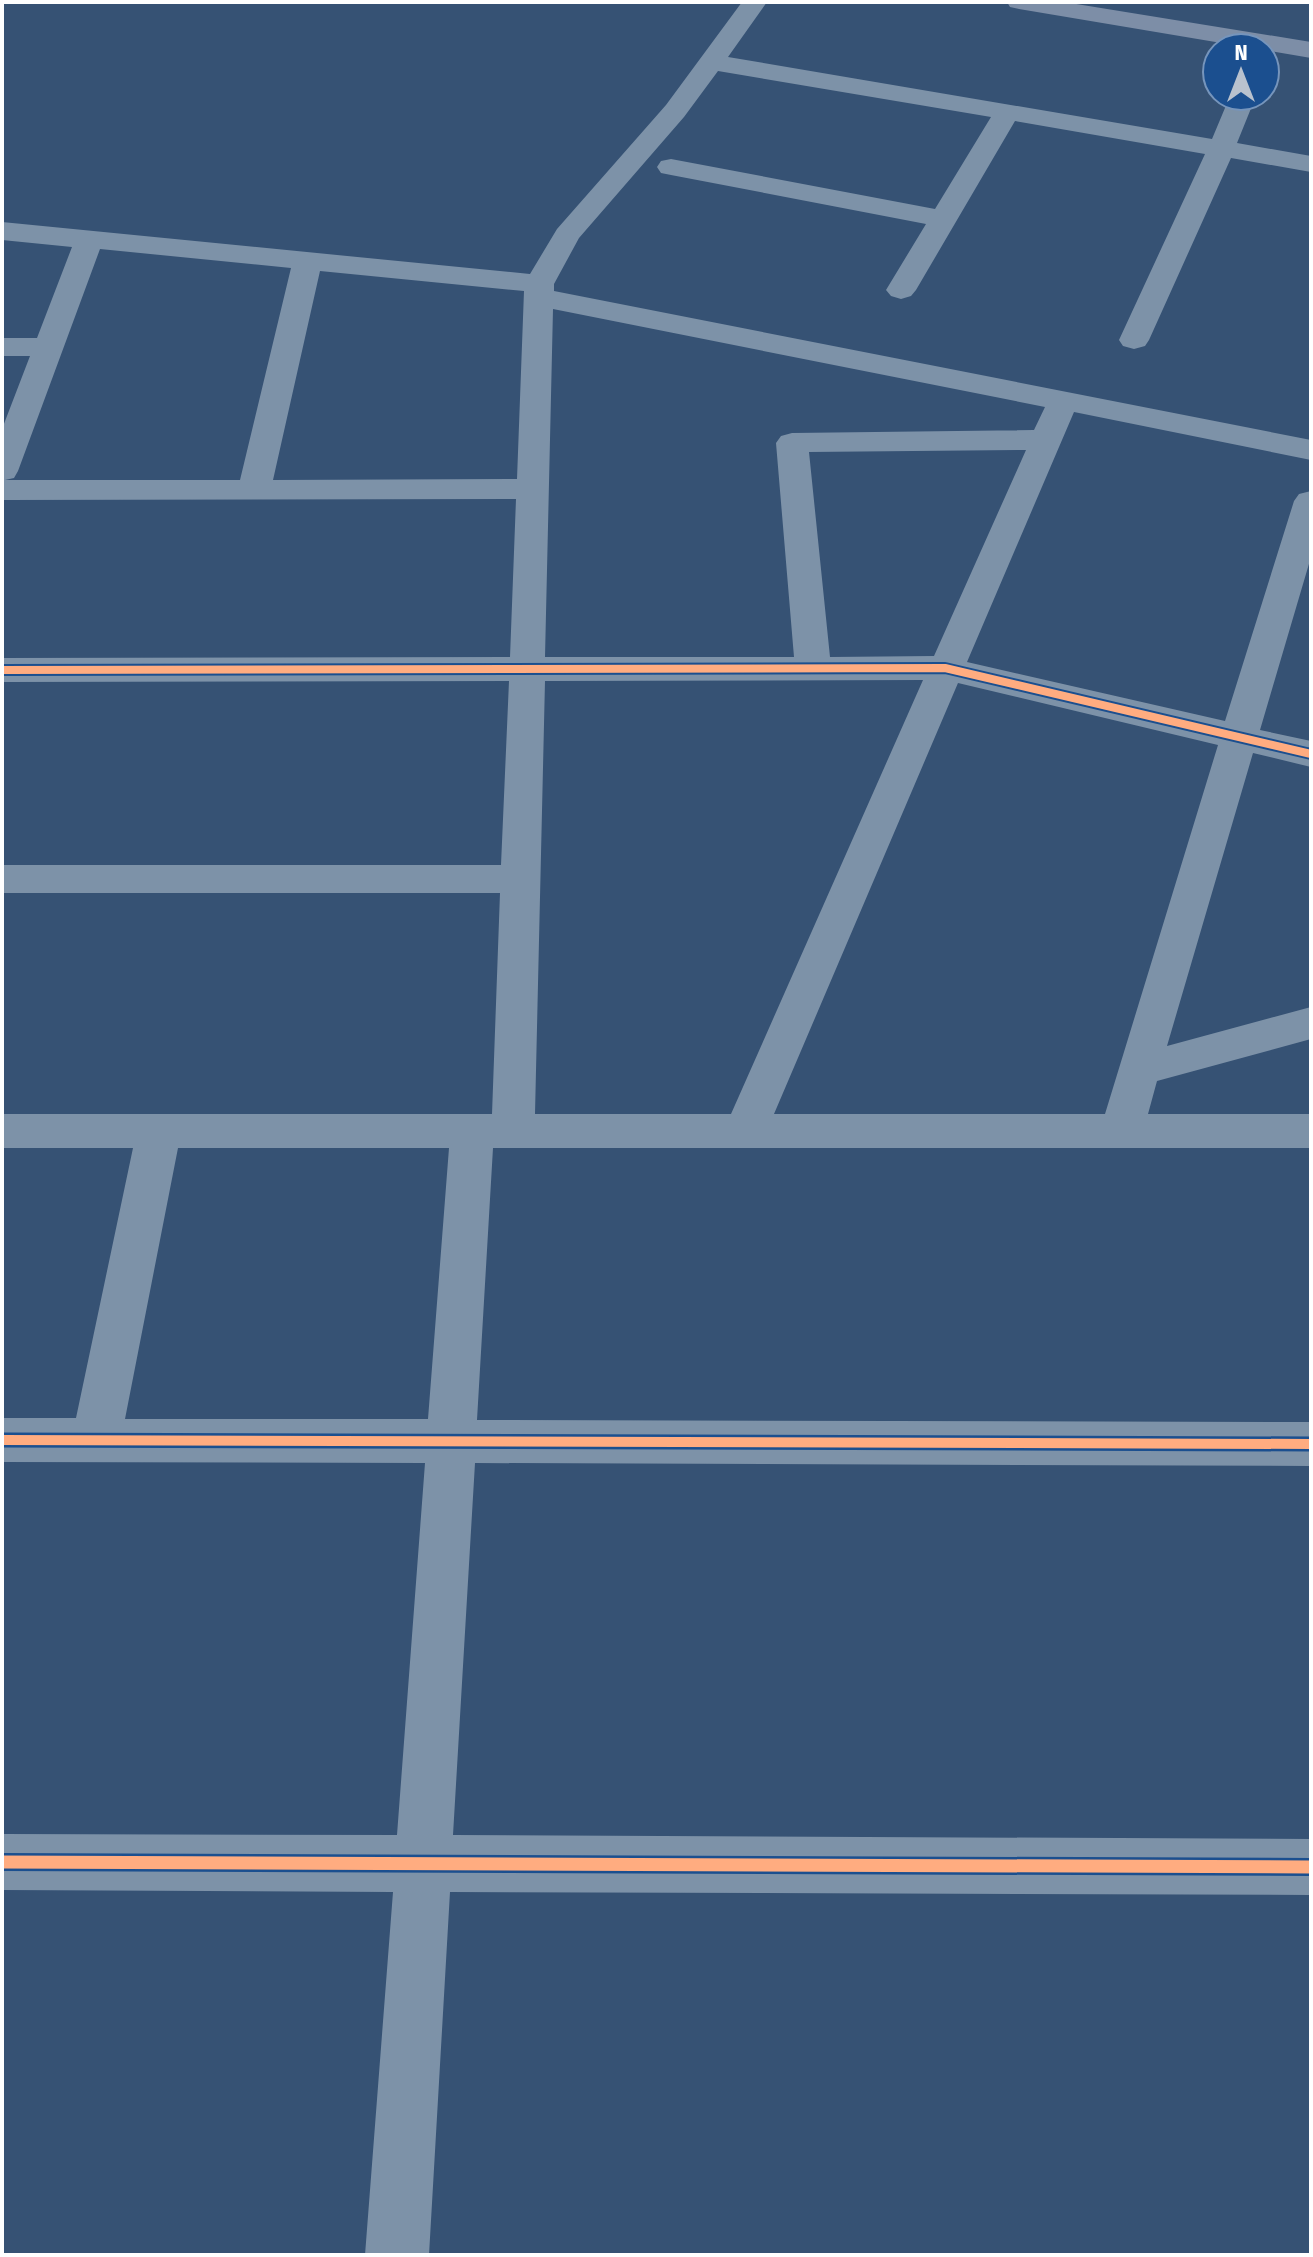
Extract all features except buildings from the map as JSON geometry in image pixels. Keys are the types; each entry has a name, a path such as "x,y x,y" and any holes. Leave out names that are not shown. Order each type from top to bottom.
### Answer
{"main road":[{"path":"1019,2 1201,34"},
{"path":"1145,2 1311,29"},
{"path":"1281,47 1311,50"}],"street":[{"path":"397,2255 451,1443 493,1131 521,879 539,291 567,235 713,62 755,2"},
{"path":"713,62 1311,164"},
{"path":"901,290 1007,112"},
{"path":"1134,340 1236,112"},
{"path":"671,167 943,219"},
{"path":"2,231 307,262 539,291 1311,450"},
{"path":"2,471 89,240"},
{"path":"254,489 307,262"},
{"path":"2,347 49,347"},
{"path":"745,1131 1063,401"},
{"path":"813,668 792,443 1045,440"},
{"path":"2,490 533,489"},
{"path":"1122,1131 1240,737 1294,614 1311,501"},
{"path":"2,670 945,668 1311,754"},
{"path":"2,879 521,879"},
{"path":"1138,1070 1311,1023"},
{"path":"2,1131 1311,1131"},
{"path":"96,1441 159,1131"},
{"path":"2,1440 1311,1444"},
{"path":"2,1862 1311,1867"}],"cycle path":[{"path":"2,670 945,668 1311,754"},
{"path":"2,1440 1311,1444"},
{"path":"2,1862 1311,1867"}]}
